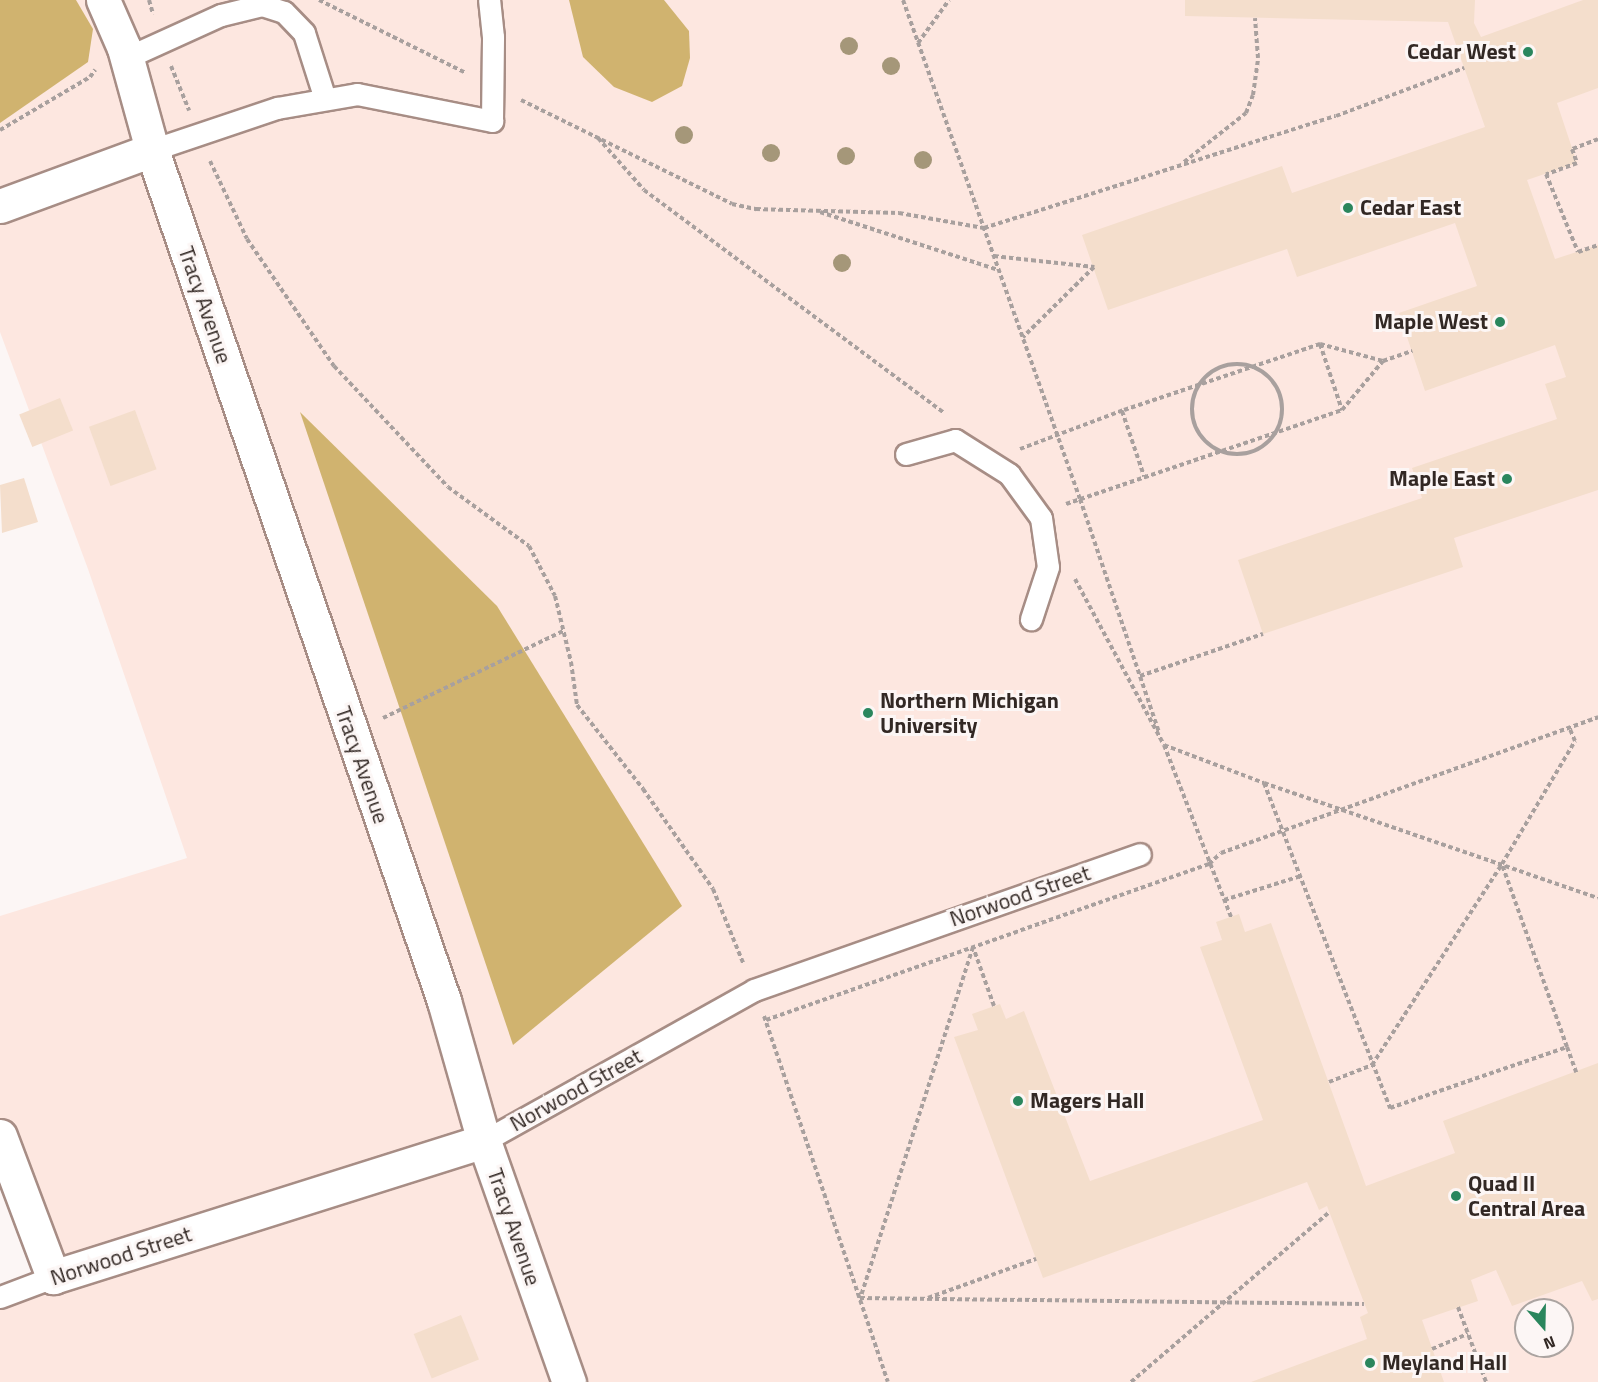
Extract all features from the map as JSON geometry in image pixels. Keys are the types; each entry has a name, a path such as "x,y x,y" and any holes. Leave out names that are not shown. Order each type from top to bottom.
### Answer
{"street":[{"name":"Tracy Avenue","path":"109,14 126,58 152,150 444,1001 484,1141 569,1382"},
{"path":"0,206 152,150"},
{"path":"0,1136 53,1276"},
{"name":"Norwood Street","path":"53,1276 484,1141"}],"lane":[{"path":"152,150 198,132 254,117 277,108 357,94 492,122 493,37 489,0"},
{"path":"126,58 221,15 262,5 284,12 304,33 325,99"},
{"path":"906,454 955,440 1009,474 1041,519 1048,567 1031,619"},
{"name":"Norwood Street","path":"484,1141 754,990 1140,854"},
{"name":"Norwood Street","path":"0,1297 53,1276"}],"path":[{"path":"0,130 90,77 100,63 109,14 149,0 161,42 198,132 247,239 334,366 448,487 529,546 555,596 577,705 643,789 714,889 766,1020 888,1382"},
{"path":"319,0 732,204 756,209 899,213 984,228 1336,116 1464,68"},
{"path":"325,0 330,6"},
{"path":"903,0 1080,499 1164,745 1231,917"},
{"path":"918,43 949,0"},
{"path":"1181,164 1246,113 1253,95 1258,58 1255,18"},
{"path":"597,138 644,190 839,333 934,408 951,418"},
{"path":"1598,140 1572,149 1577,163 1546,174 1578,252 1598,245"},
{"path":"816,210 999,270"},
{"path":"994,256 1094,267 1022,337"},
{"path":"1013,452 1198,384 1320,344 1383,361"},
{"path":"1320,344 1342,410"},
{"path":"1080,499 1342,410 1383,361 1412,351"},
{"path":"1236,364 1265,373 1275,385 1281,399 1282,414 1275,432 1259,449 1245,454 1218,451 1204,442 1191,416 1192,401 1198,384 1220,367 1236,364"},
{"path":"1122,411 1144,476"},
{"path":"1071,571 1164,745 1264,783 1598,898"},
{"path":"351,733 563,631"},
{"path":"1140,676 1263,634"},
{"path":"766,1020 1209,864 1221,853 1598,717"},
{"path":"1329,1082 1372,1065 1502,864 1575,741 1569,727"},
{"path":"1264,783 1390,1108 1567,1047"},
{"path":"1502,864 1575,1072"},
{"path":"1224,900 1301,876"},
{"path":"973,947 994,1006"},
{"path":"860,1298 973,947"},
{"path":"1131,1382 1329,1212"},
{"path":"925,1299 1036,1259"},
{"path":"860,1298 1364,1304"},
{"path":"1458,1307 1486,1382"},
{"path":"1432,1349 1468,1334"}],"shaded area":[{"name":"Northern Michigan University","path":"0,0 1598,0 1598,1382 0,1382 0,1295 53,1276 0,1137 0,916 187,858 88,569 0,332"},
{"path":"0,0 76,0 93,29 88,62 0,123"},
{"path":"569,0 664,0 689,31 690,58 682,86 652,102 614,87 583,57"},
{"path":"300,412 497,606 682,906 513,1045"}],"building":[{"path":"1185,0 1475,0 1474,23 1481,37 1583,0 1598,0 1598,88 1557,103 1577,163 1527,180 1555,259 1598,245 1598,490 1454,538 1463,567 1263,634 1238,560 1422,498 1412,468 1557,419 1545,384 1566,377 1555,345 1425,391 1399,313 1477,286 1455,223 1297,277 1287,249 1108,310 1082,235 1282,166 1292,193 1485,127 1448,22 1185,16"},
{"path":"60,398 73,430 32,447 19,414"},
{"path":"135,410 157,469 111,486 89,427"},
{"path":"24,478 38,522 2,533 0,485"},
{"path":"1239,914 1245,932 1271,923 1366,1186 1455,1153 1443,1121 1598,1063 1598,1299 1592,1301 1582,1281 1534,1298 1514,1298 1512,1306 1496,1270 1471,1280 1478,1301 1422,1320 1444,1382 1251,1382 1367,1339 1360,1317 1368,1313 1327,1206 1319,1210 1307,1182 1043,1278 954,1037 978,1030 972,1014 1000,1004 1006,1019 1024,1011 1090,1181 1263,1120 1200,947 1222,940 1216,922"},
{"path":"461,1315 479,1360 432,1379 414,1334"}],"place":[{"name":"Cedar West","path":"1528,52"},
{"name":"Cedar East","path":"1348,208"},
{"name":"Maple West","path":"1500,322"},
{"name":"Maple East","path":"1507,479"},
{"name":"Northern Michigan University","path":"868,713"},
{"name":"Magers Hall","path":"1018,1101"},
{"name":"Quad II Central Area","path":"1456,1196"},
{"name":"Meyland Hall","path":"1370,1363"}]}
